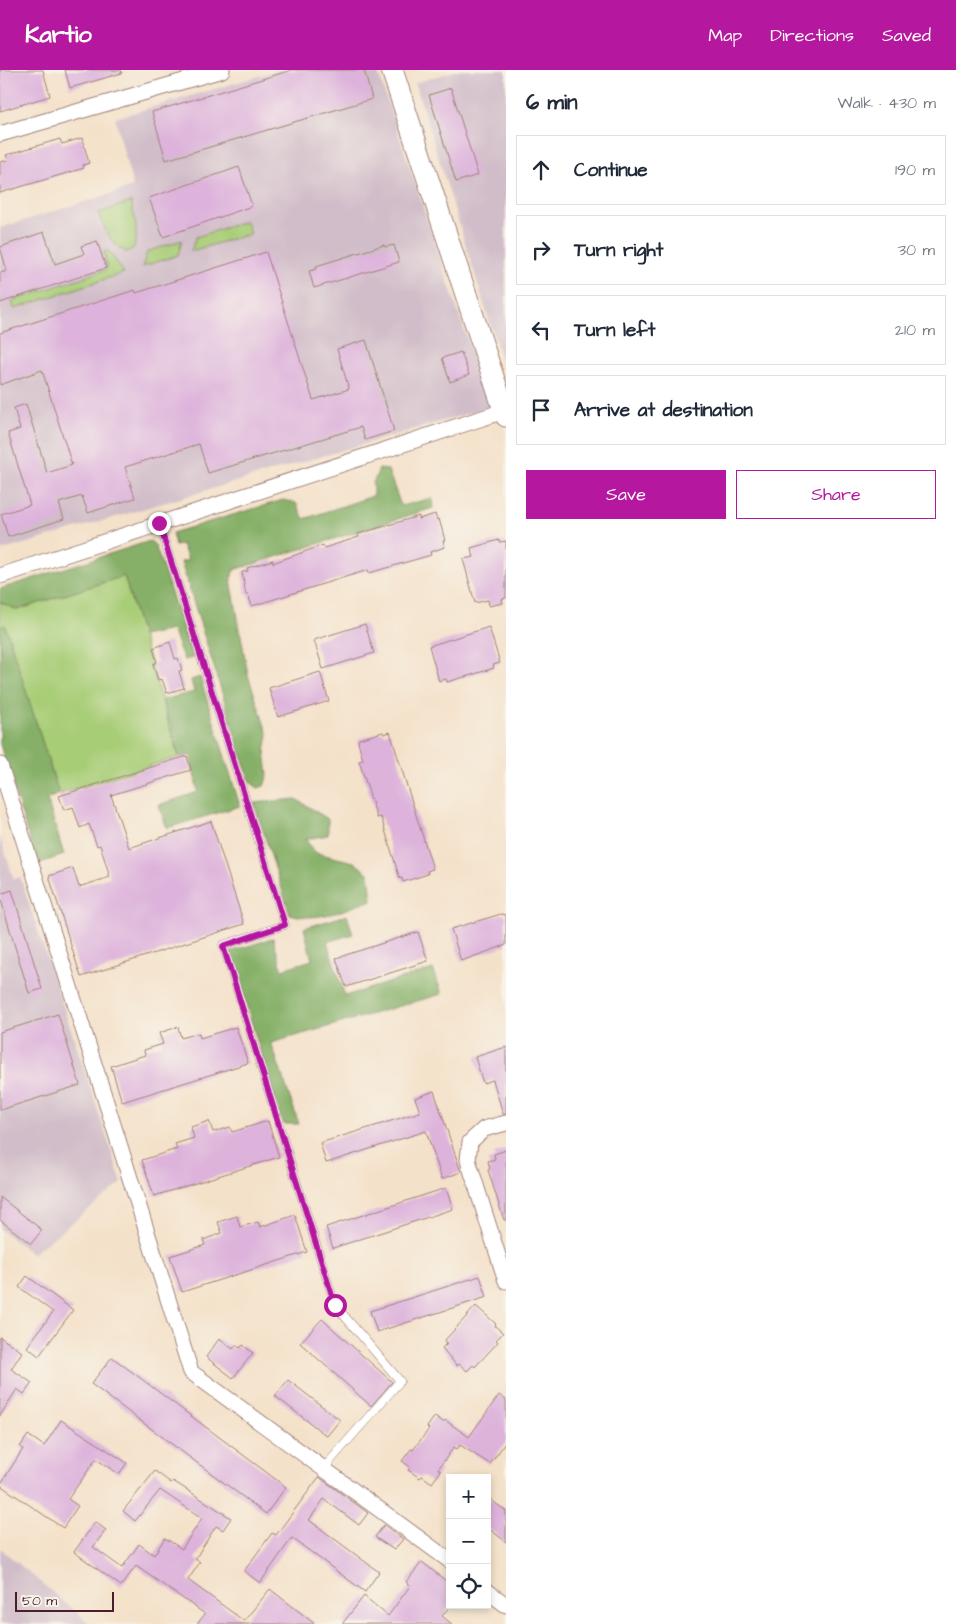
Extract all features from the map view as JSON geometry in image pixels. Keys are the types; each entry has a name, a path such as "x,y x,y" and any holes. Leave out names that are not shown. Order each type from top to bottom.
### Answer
{"street":[{"path":"0,134 222,70"},
{"path":"0,576 159,523 505,413 392,70"},
{"path":"0,764 192,1372 446,1559"},
{"path":"506,1123 484,1129 470,1142 468,1160 506,1281"},
{"path":"491,1594 506,1605"}],"lane":[{"path":"159,523 285,925 223,946 335,1305 400,1381 323,1469"}],"shaded area":[{"path":"279,70 377,70 490,407 0,551 0,228 133,187 115,118"},
{"path":"458,70 506,70 506,374 415,83"},
{"path":"0,837 14,879 20,877 122,1183 32,1254 0,1229"},
{"path":"0,1548 90,1624 0,1624"}],"green space":[{"path":"131,202 136,226 136,238 133,249 126,252 112,240 98,213"},
{"path":"246,221 250,234 191,251 196,237"},
{"path":"182,240 178,255 142,267 147,252"},
{"path":"104,251 109,251 124,273 14,309 12,301 107,269"},
{"path":"379,469 388,470 401,506 432,498 433,508 234,570 231,579 248,675 268,735 265,751 268,775 264,786 258,788 250,782 181,562 188,560 182,544 175,546 172,533 283,500 296,503 304,519 373,496 373,483"},
{"path":"150,541 155,545 193,658 184,660 172,630 142,636 124,576 17,610 0,602 0,589"},
{"path":"124,576 179,757 59,794 5,626 0,627 0,602 17,610"},
{"path":"5,625 59,794 47,799 64,855 37,864 0,744 0,627"},
{"path":"200,677 240,806 167,828 159,805 198,792 190,755 179,757 162,700 194,692 191,680"},
{"path":"296,799 328,819 328,835 305,839 316,853 354,862 369,874 372,900 342,911 321,916 311,917 290,914 254,803"},
{"path":"347,915 353,934 327,942 345,996 433,969 442,994 271,1043 299,1124 284,1124 230,952 273,938 282,969 312,960 304,928"}],"building":[{"path":"0,70 43,70 50,96 0,111"},
{"path":"65,70 121,70 122,73 70,88"},
{"path":"292,70 364,70 372,99 166,160 152,112"},
{"path":"451,88 478,175 456,182 429,95"},
{"path":"82,138 89,163 83,165 84,168 0,193 0,162 8,160 6,155 60,139 62,144"},
{"path":"239,167 252,206 163,237 149,198"},
{"path":"44,232 55,264 84,254 81,246 97,241 106,268 0,303 0,273 7,271 0,247"},
{"path":"384,245 385,247 394,245 399,262 314,288 309,271 317,269 316,266"},
{"path":"266,252 313,400 349,389 337,349 366,340 394,431 365,440 361,427 208,473 199,444 125,467 135,498 88,513 82,496 59,503 64,519 8,537 1,514 30,505 8,433 20,429 14,408 26,404 47,473 72,465 42,370 0,385 0,333 135,290 136,293"},
{"path":"461,352 469,375 450,382 442,358"},
{"path":"435,514 437,520 439,519 445,547 430,552 431,555 369,573 368,570 252,606 248,594 246,595 242,572 248,571 247,568 273,560 273,563 323,545 324,548 359,537 358,534 419,516 419,519"},
{"path":"499,540 499,542 506,541 506,598 502,599 503,603 489,606 488,600 475,603 463,559 474,557 471,548"},
{"path":"365,624 374,653 323,669 314,640"},
{"path":"489,627 500,663 493,665 494,668 468,676 447,682 446,679 439,681 429,646"},
{"path":"170,642 175,659 178,658 182,670 179,671 184,688 167,693 162,679 158,680 153,664 157,662 153,648"},
{"path":"320,672 329,701 278,717 269,688"},
{"path":"383,732 384,734 390,732 433,869 427,871 428,874 403,882 402,878 400,879 381,817 377,818 359,761 363,760 358,742 359,739"},
{"path":"187,756 191,770 111,795 129,848 211,821 244,924 81,977 49,876 73,868 79,887 110,877 100,845 97,846 89,824 80,828 73,807 64,810 59,796"},
{"path":"12,890 42,989 29,993 0,897 0,894"},
{"path":"501,914 506,915 506,945 461,961 451,929"},
{"path":"418,932 428,961 346,987 336,958"},
{"path":"58,1014 80,1085 0,1110 0,1032"},
{"path":"178,1027 181,1038 199,1033 200,1038 236,1027 248,1063 122,1102 111,1066 145,1055 144,1050 163,1044 159,1033"},
{"path":"506,1047 506,1114 503,1114 493,1080 483,1083 475,1057"},
{"path":"434,1091 461,1172 442,1179 426,1131 326,1163 320,1143 420,1112 415,1098"},
{"path":"209,1121 213,1132 230,1127 232,1132 268,1121 279,1157 154,1196 142,1160 177,1149 175,1144 194,1138 191,1127"},
{"path":"506,1150 506,1220 504,1220 488,1170 490,1169 488,1161 495,1159 494,1154"},
{"path":"446,1188 453,1209 333,1248 326,1227"},
{"path":"0,1197 42,1230 31,1244 0,1220"},
{"path":"295,1215 307,1252 182,1292 170,1256 205,1245 203,1240 222,1233 218,1222 237,1216 240,1227 258,1222 260,1227"},
{"path":"27,1276 73,1310 39,1356 27,1347 53,1312 19,1287"},
{"path":"480,1276 487,1297 377,1332 370,1311"},
{"path":"476,1306 503,1333 496,1340 498,1342 475,1367 473,1365 467,1371 459,1364 457,1366 442,1348 447,1343 445,1340"},
{"path":"322,1319 392,1382 371,1406 300,1343"},
{"path":"0,1337 22,1352 11,1369 32,1383 24,1394 17,1389 0,1416"},
{"path":"219,1339 233,1349 236,1345 240,1348 243,1345 253,1353 233,1378 206,1357"},
{"path":"112,1357 286,1487 266,1514 91,1384"},
{"path":"288,1380 340,1420 327,1436 275,1396"},
{"path":"499,1395 506,1400 506,1442 490,1464 460,1445 457,1449 454,1447 438,1469 441,1471 432,1483 408,1470 410,1467 402,1461 429,1429 427,1427 435,1416 443,1422 445,1420 469,1437"},
{"path":"61,1420 127,1463 119,1474 96,1459 68,1499 78,1506 63,1528 0,1485 23,1449 20,1447 28,1435 44,1446"},
{"path":"155,1471 171,1483 173,1481 231,1518 223,1530 216,1526 195,1559 200,1562 188,1580 244,1621 270,1589 315,1624 197,1624 205,1614 136,1566 121,1586 74,1552 95,1522 106,1530 93,1547 122,1568 139,1544 154,1555 165,1538 182,1549 202,1518 160,1490 135,1521 123,1511"},
{"path":"319,1477 368,1513 359,1525 324,1499 309,1520 379,1572 365,1592 292,1538 260,1583 244,1571 272,1533 276,1535"},
{"path":"491,1500 506,1511 506,1542 491,1530"},
{"path":"384,1525 403,1539 394,1550 375,1537"},
{"path":"422,1562 446,1581 446,1609 448,1609 442,1616 452,1624 342,1624 364,1596 388,1616 410,1586 406,1582"}],"route":[{"path":"159,523 285,925 223,946 335,1305"}]}
